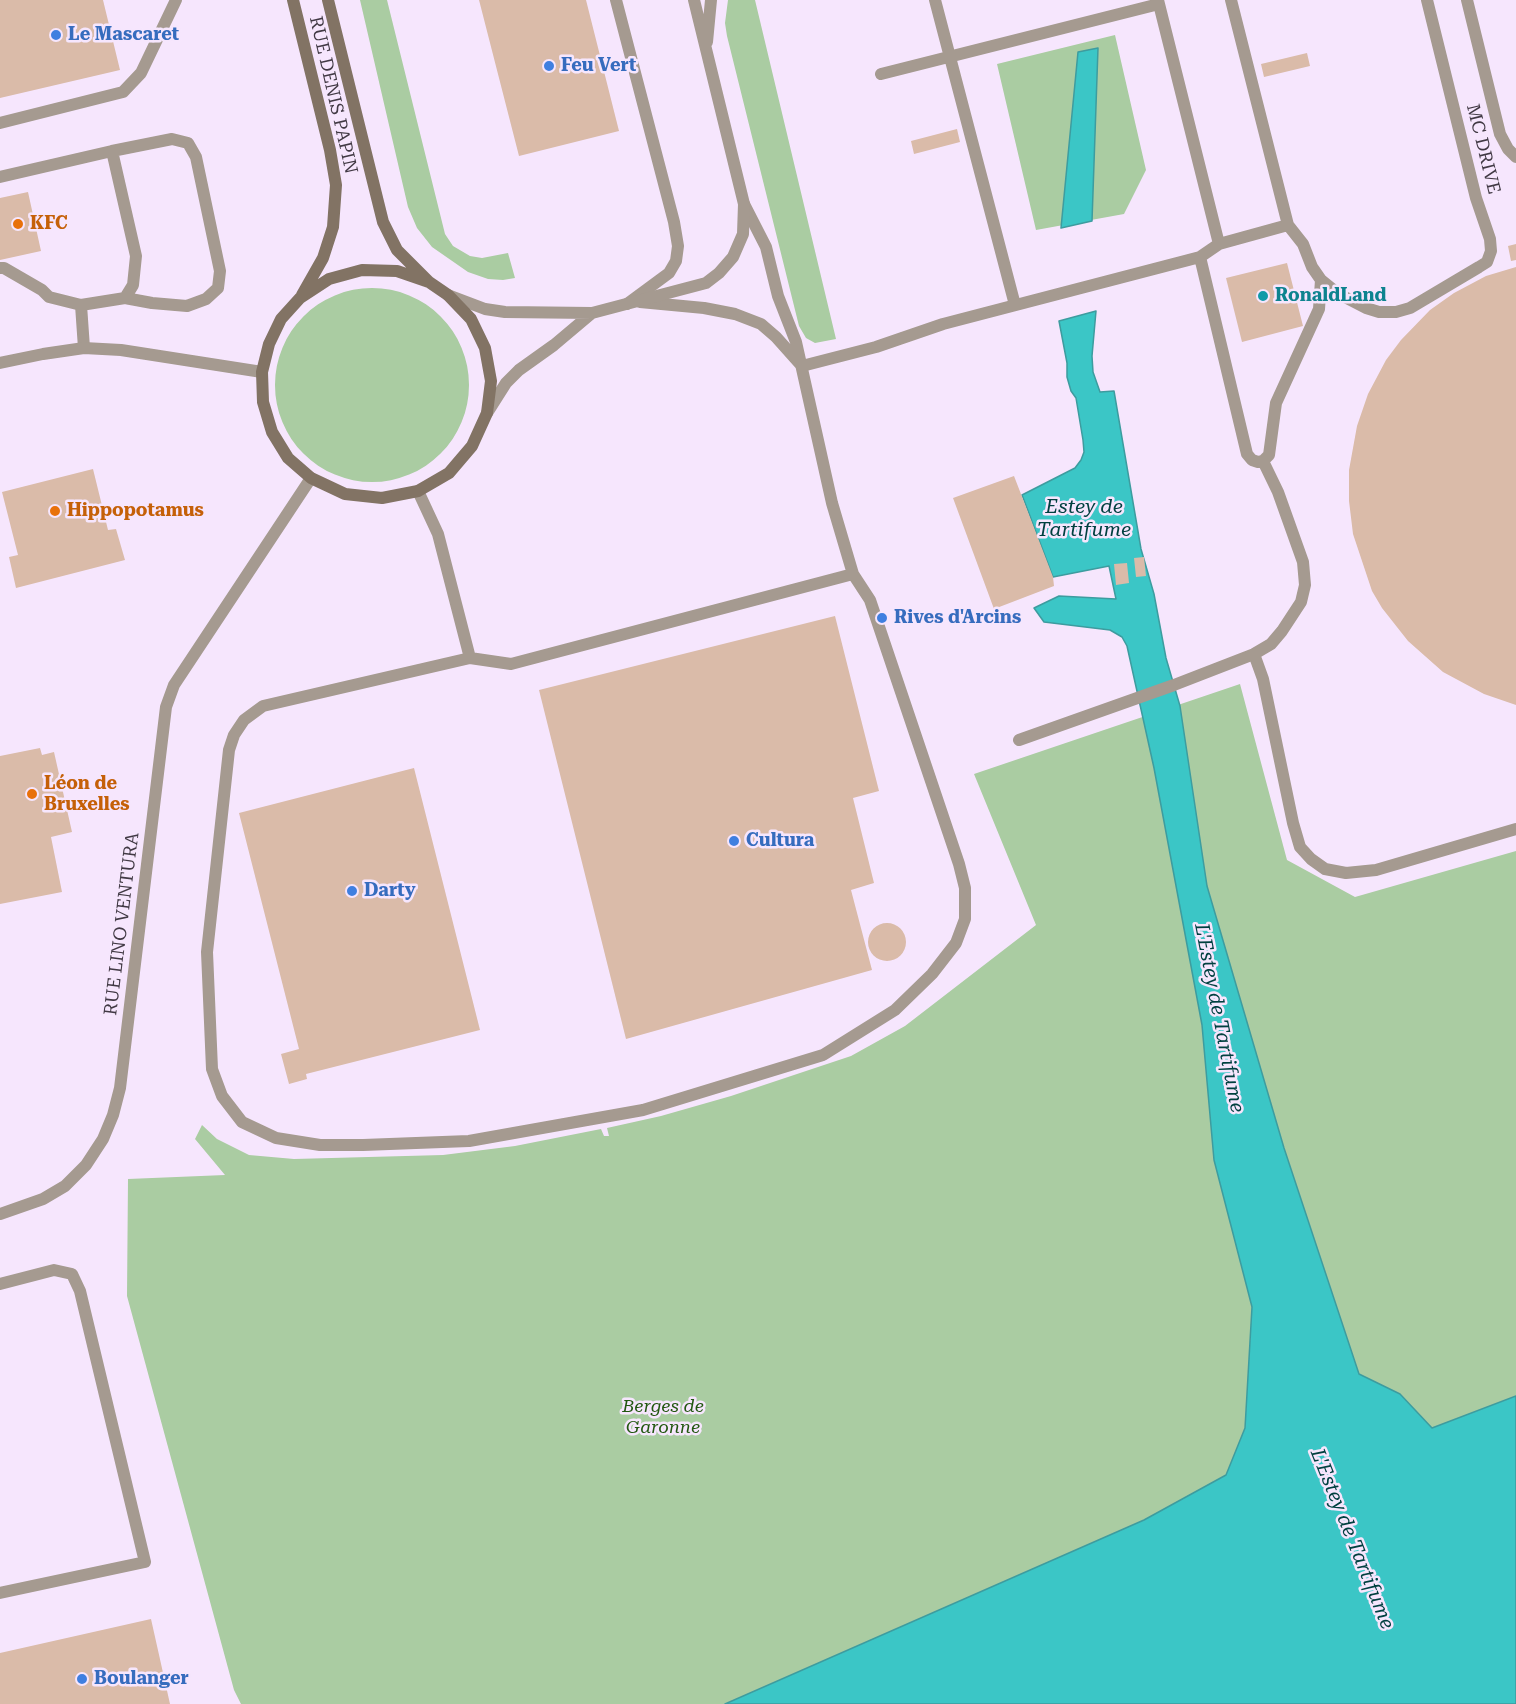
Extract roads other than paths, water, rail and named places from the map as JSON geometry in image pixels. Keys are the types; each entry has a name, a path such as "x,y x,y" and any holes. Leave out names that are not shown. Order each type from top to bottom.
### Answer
{"street":[{"path":"0,123 123,92 141,73 176,0"},
{"name":"RUE DENIS PAPIN","path":"293,0 330,150 336,185 333,227 327,247 300,298"},
{"name":"RUE DENIS PAPIN","path":"328,0 383,222 397,250 429,282"},
{"path":"616,0 674,222 678,246 676,261 669,273 624,306"},
{"path":"694,0 744,204 766,247 778,296 796,342 832,503 853,574 870,600 959,864 965,888 965,920 956,943 932,974 895,1010 822,1055 643,1110 469,1141 320,1145 276,1138 242,1122 222,1095 212,1069 207,952 229,750 234,735 244,720 263,705 470,657 511,664 853,574"},
{"path":"706,52 711,0"},
{"path":"935,0 1015,305"},
{"path":"1231,0 1288,225 1303,244 1312,267 1321,280 1319,309 1276,403 1270,449 1263,461"},
{"name":"MC DRIVE","path":"1321,280 1338,294 1366,308 1379,312 1396,312 1410,308 1487,262 1491,251 1490,239 1476,198 1427,0"},
{"path":"1467,0 1500,134 1508,149 1516,157"},
{"path":"880,74 950,58 1158,2 1219,244"},
{"path":"0,177 172,139 188,143 195,157 220,271 218,288 206,299 187,306 125,298 81,305 48,297 42,290 4,268 0,268"},
{"path":"112,151 136,256 133,285 125,298"},
{"path":"448,295 485,309 505,312 592,313 706,283 719,273 733,257 743,234 744,204"},
{"path":"802,366 876,347 943,324 1200,257 1219,244 1288,225"},
{"path":"1200,257 1247,454 1252,460 1263,461"},
{"path":"487,413 491,381 485,348 471,319 448,295 429,282 397,271 362,270 329,279 300,298 281,319 269,344 262,372 263,402 272,432 288,458 311,478 345,494 382,498 418,491 449,473 472,446 487,413 506,383 519,370 554,345 592,313"},
{"path":"640,302 704,308 735,314 761,324 802,366"},
{"path":"81,305 84,348"},
{"path":"0,363 84,348 121,350 262,372"},
{"path":"1019,740 1254,654 1271,644 1282,632 1300,602 1305,585 1303,562 1278,492 1263,461"},
{"name":"RUE LINO VENTURA","path":"0,1214 43,1199 65,1186 86,1165 103,1139 113,1115 120,1088 166,707 174,685 311,478"},
{"path":"418,491 438,534 470,657"},
{"path":"1254,654 1263,679 1293,823 1300,847 1311,860 1325,869 1346,873 1376,870 1516,829"},
{"path":"0,1284 54,1270 72,1274 80,1291 145,1562 0,1593"}],"water":[{"path":"1098,48 1092,221 1061,228 1078,52"},
{"path":"1096,311 1093,372 1100,392 1114,391 1141,549 1154,594 1166,658 1180,706 1207,886 1284,1148 1359,1374 1400,1394 1432,1428 1516,1396 1516,1704 725,1704 1144,1520 1226,1475 1245,1428 1252,1307 1214,1160 1202,1025 1154,768 1127,646 1122,637 1110,630 1044,622 1034,608 1059,596 1116,599 1109,566 1053,577 1022,495 1075,468 1081,460 1084,452 1083,440 1076,398 1071,391 1067,377 1067,363 1059,321"}],"place":[{"name":"Le Mascaret","path":"56,35"},
{"name":"Feu Vert","path":"549,66"},
{"name":"KFC","path":"18,224"},
{"name":"RonaldLand","path":"1263,296"},
{"name":"Hippopotamus","path":"55,511"},
{"name":"Rives d'Arcins","path":"882,618"},
{"name":"Léon de Bruxelles","path":"32,794"},
{"name":"Cultura","path":"734,841"},
{"name":"Darty","path":"352,891"},
{"name":"Boulanger","path":"82,1679"}],"water label":[{"name":"Estey de Tartifume","path":"1084,518"},
{"name":"L'Estey de Tartifume","path":"1219,1018"},
{"name":"L'Estey de Tartifume","path":"1352,1539"}],"park label":[{"name":"Berges de Garonne","path":"663,1417"}]}
